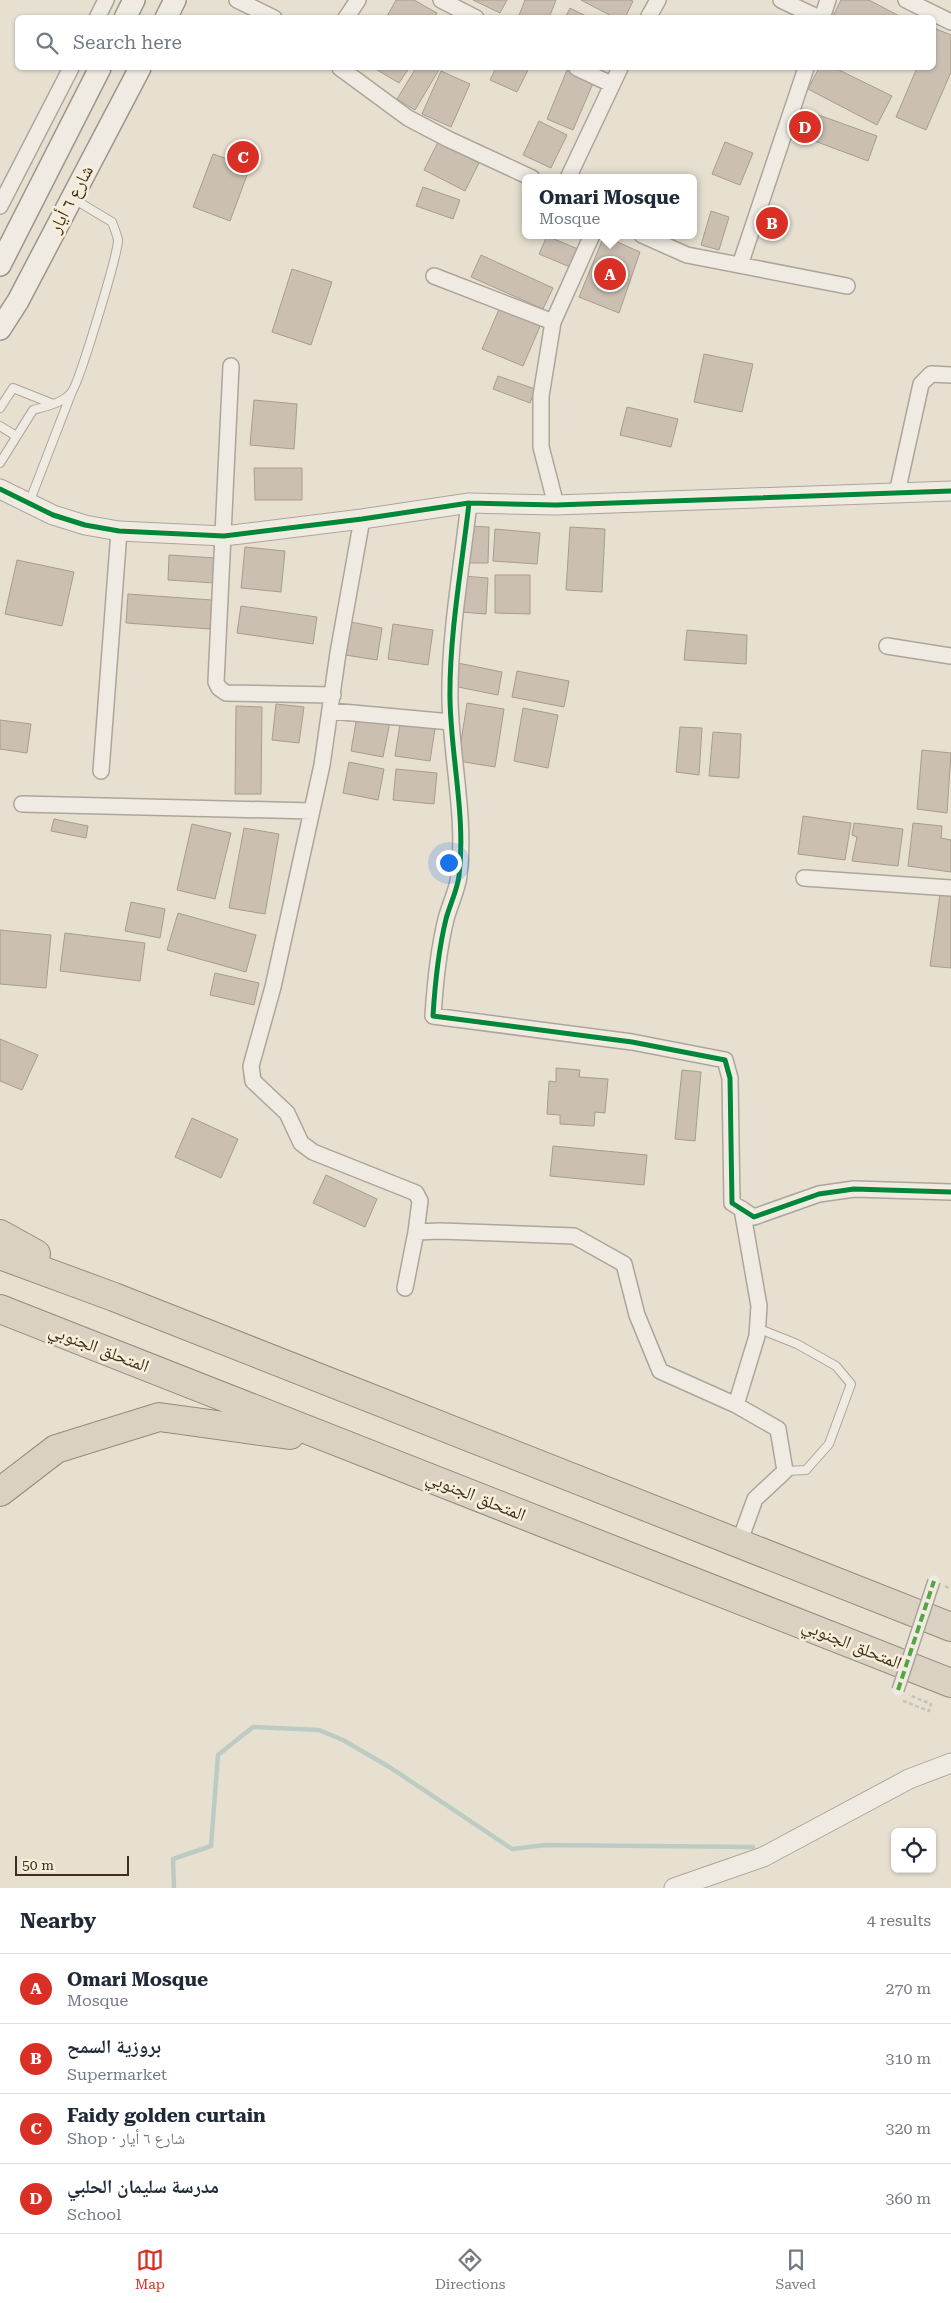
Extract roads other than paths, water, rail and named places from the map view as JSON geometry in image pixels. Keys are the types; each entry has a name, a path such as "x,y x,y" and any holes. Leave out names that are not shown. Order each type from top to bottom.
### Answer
{"highway":[{"path":"0,1234 114,1297"},
{"path":"0,1255 114,1297 951,1627"},
{"name":"المتحلق الجنوبي","path":"0,1309 951,1683"},
{"path":"0,1492 56,1449 159,1417 342,1443"}],"main road":[{"path":"127,15 134,0"},
{"path":"168,15 175,0"},
{"name":"شارع ٦ أيار","path":"0,265 99,70"},
{"name":"شارع ٦ أيار","path":"0,329 18,301 139,70"}],"street":[{"path":"98,15 106,0"},
{"path":"237,0 268,15"},
{"path":"348,15 358,0"},
{"path":"441,0 470,15"},
{"path":"650,15 657,0"},
{"path":"781,0 814,15"},
{"path":"822,15 828,0"},
{"path":"906,0 951,22"},
{"path":"0,206 70,70"},
{"path":"343,70 408,118 448,140 523,174"},
{"path":"581,70 611,84"},
{"path":"570,174 619,70"},
{"path":"740,265 805,70"},
{"path":"556,505 541,448 541,396 553,322 590,239"},
{"path":"651,239 687,254 847,286"},
{"path":"434,276 553,322"},
{"path":"232,366 216,682 219,688 226,693 333,695"},
{"path":"897,494 922,384 931,374 951,375"},
{"path":"0,489 53,514 85,525 119,531 224,536 362,519 468,503 556,505 951,491"},
{"path":"468,503 450,696 462,828 459,876 456,894 447,917 436,969 433,1016 632,1042 725,1060 730,1078 732,1204 754,1216 819,1194 854,1189 951,1192"},
{"path":"362,519 331,711 312,811 273,987 251,1066 253,1081 288,1113 301,1143 313,1152 416,1193 420,1200 405,1288"},
{"path":"101,771 119,531"},
{"path":"888,646 951,656"},
{"path":"331,711 451,722"},
{"path":"22,804 312,811"},
{"path":"804,878 951,888"},
{"path":"736,1405 757,1336 759,1306 742,1209"},
{"path":"416,1232 440,1231 574,1236 624,1264 637,1316 660,1371 736,1405 778,1429 785,1471 755,1499 739,1543"},
{"path":"898,1695 934,1581"},
{"path":"674,1888 763,1857 909,1779 951,1763"}],"lane":[{"path":"29,503 80,373 111,271 118,240 112,222 72,198"},
{"path":"0,408 13,388 53,404"},
{"path":"0,464 33,410 53,404 71,394"},
{"path":"0,426 16,436"},
{"path":"757,1328 797,1344 836,1366 851,1384 829,1444 806,1470 785,1471"}],"waterway":[{"path":"174,1888 173,1859 211,1846 218,1755 253,1727 319,1730 343,1740 391,1768 512,1849 545,1845 753,1847"}],"place":[{"name":"مدرسة سليمان الحلبي","path":"805,127"},
{"name":"Faidy golden curtain","path":"243,157"},
{"name":"بروزية السمح","path":"772,223"},
{"name":"Omari Mosque","path":"610,274"}]}
